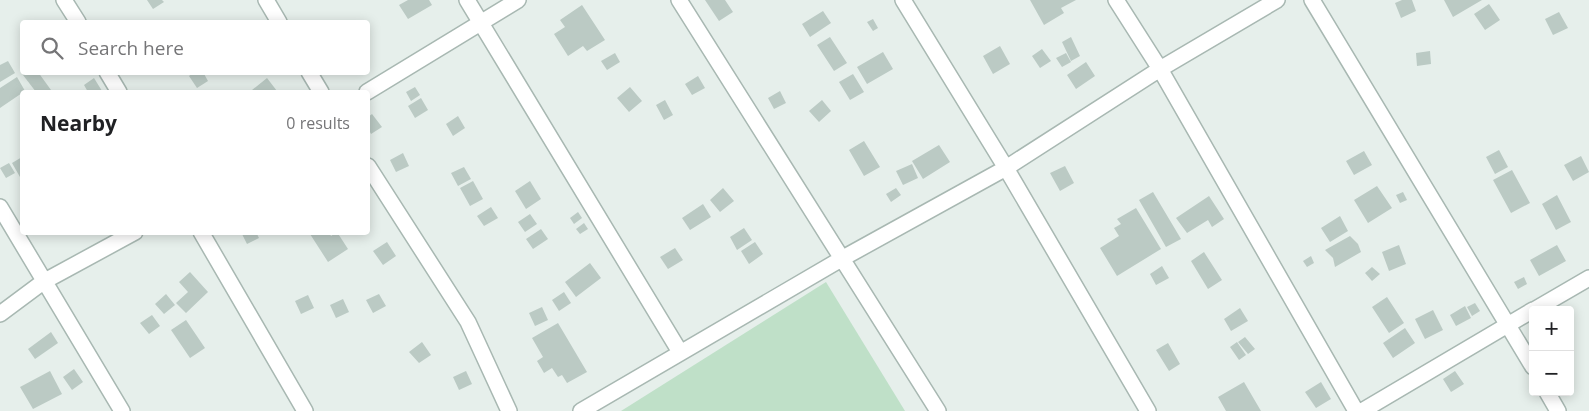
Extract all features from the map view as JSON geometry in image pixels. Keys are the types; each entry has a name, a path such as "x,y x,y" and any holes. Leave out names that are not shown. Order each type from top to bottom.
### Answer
{"street":[{"path":"64,0 77,20"},
{"path":"266,0 278,20"},
{"path":"467,0 680,352"},
{"path":"370,90 518,0"},
{"path":"679,0 938,411"},
{"path":"903,0 1006,168 1148,411"},
{"path":"1116,0 1160,69 1356,411"},
{"path":"582,411 843,258 1006,168 1160,69 1278,0"},
{"path":"1312,0 1529,360"},
{"path":"109,75 118,90"},
{"path":"311,75 320,90"},
{"path":"370,169 468,322 509,411"},
{"path":"0,207 43,282 83,343 122,411"},
{"path":"0,314 43,282 129,235"},
{"path":"203,235 305,411"},
{"path":"1540,306 1589,278"},
{"path":"1362,411 1529,312"},
{"path":"1549,396 1558,411"}],"green space":[{"path":"826,282 905,411 621,411"}],"building":[{"path":"147,0 162,0 164,2 153,9"},
{"path":"408,0 429,0 432,5 408,19 399,5"},
{"path":"705,0 725,0 733,12 719,21"},
{"path":"1030,0 1076,0 1061,8 1064,13 1044,25"},
{"path":"1402,0 1412,0 1416,11 1401,18 1395,3"},
{"path":"1444,0 1482,0 1453,17"},
{"path":"1489,4 1500,20 1485,30 1474,14"},
{"path":"582,5 605,40 587,51 583,46 568,56 554,34 565,27 560,20"},
{"path":"823,11 831,23 810,37 802,24"},
{"path":"1559,12 1568,28 1553,35 1545,19"},
{"path":"873,19 878,28 873,31 867,22"},
{"path":"830,37 847,63 834,71 817,45"},
{"path":"1071,37 1080,56 1071,61 1062,42"},
{"path":"1000,46 1010,64 993,74 983,56"},
{"path":"1042,49 1051,61 1040,68 1032,56"},
{"path":"1430,51 1431,64 1417,66 1416,53"},
{"path":"883,52 893,69 867,84 857,67"},
{"path":"615,53 620,62 607,70 601,61"},
{"path":"1066,53 1071,62 1062,67 1056,58"},
{"path":"8,61 15,73 0,82 0,65"},
{"path":"1086,62 1095,76 1076,89 1067,75"},
{"path":"853,74 864,92 850,100 839,82"},
{"path":"23,75 40,75 51,90 34,90"},
{"path":"205,75 208,81 197,88 189,76"},
{"path":"698,76 705,88 692,95 685,84"},
{"path":"17,77 24,90 20,90 20,94 0,108 0,88"},
{"path":"94,78 101,90 87,90 84,85"},
{"path":"267,78 276,90 252,90"},
{"path":"415,87 420,95 411,101 406,92"},
{"path":"630,87 642,101 629,112 617,98"},
{"path":"780,91 786,103 774,109 768,98"},
{"path":"421,98 428,110 415,118 408,106"},
{"path":"665,100 673,115 664,120 656,105"},
{"path":"822,100 831,111 819,122 809,111"},
{"path":"372,114 382,127 371,134 370,132 370,116"},
{"path":"458,116 465,128 453,136 446,124"},
{"path":"864,141 880,167 864,176 849,150"},
{"path":"939,145 950,162 923,179 912,161"},
{"path":"1499,150 1508,167 1495,174 1486,157"},
{"path":"1364,151 1372,165 1354,175 1346,161"},
{"path":"403,153 409,166 396,172 390,160"},
{"path":"1581,156 1589,172 1573,181 1564,165"},
{"path":"20,158 20,177 12,163"},
{"path":"9,163 15,173 6,178 0,168"},
{"path":"912,164 918,178 903,185 896,171"},
{"path":"1065,166 1074,183 1060,191 1050,173"},
{"path":"464,167 471,179 458,186 451,173"},
{"path":"1512,170 1530,203 1511,213 1493,180"},
{"path":"473,181 483,199 470,206 460,188"},
{"path":"530,181 541,199 526,209 515,191"},
{"path":"1377,186 1392,208 1368,223 1354,200"},
{"path":"723,188 734,201 720,212 710,200"},
{"path":"896,188 901,195 891,202 886,194"},
{"path":"1153,192 1181,239 1166,247 1139,200"},
{"path":"1403,192 1407,200 1400,203 1396,195"},
{"path":"1557,195 1571,222 1556,230 1542,204"},
{"path":"1209,196 1224,219 1212,227 1208,220 1187,233 1176,218"},
{"path":"703,204 711,217 690,230 682,218"},
{"path":"491,207 498,218 484,226 477,216"},
{"path":"1136,208 1161,249 1117,276 1100,248 1119,236 1114,228 1121,224 1117,219"},
{"path":"578,212 582,218 574,224 570,218"},
{"path":"530,214 537,224 525,232 518,222"},
{"path":"1340,216 1348,231 1330,242 1321,228"},
{"path":"584,223 588,229 580,234 576,229"},
{"path":"744,228 752,240 737,250 730,237"},
{"path":"541,229 548,239 533,249 526,239"},
{"path":"242,235 258,235 259,238 247,244"},
{"path":"311,235 339,235 348,249 328,262"},
{"path":"1350,236 1358,244 1361,252 1335,267 1333,258 1325,250"},
{"path":"387,242 396,256 383,265 373,251"},
{"path":"755,242 763,254 749,264 741,251"},
{"path":"1399,245 1406,264 1389,271 1382,252"},
{"path":"1557,245 1566,261 1539,276 1530,260"},
{"path":"675,248 683,260 668,269 660,257"},
{"path":"1204,252 1222,280 1208,289 1191,261"},
{"path":"1311,256 1314,263 1307,267 1303,261"},
{"path":"590,263 601,278 576,297 565,282"},
{"path":"1162,266 1169,278 1156,285 1150,274"},
{"path":"1372,267 1380,274 1372,281 1365,273"},
{"path":"190,272 208,292 186,313 176,303 188,292 179,282"},
{"path":"1524,277 1527,284 1518,289 1514,282"},
{"path":"564,292 571,303 559,311 552,300"},
{"path":"166,294 175,305 164,314 155,304"},
{"path":"379,294 386,306 373,313 366,300"},
{"path":"308,295 314,308 301,314 295,301"},
{"path":"1387,297 1404,323 1389,333 1372,307"},
{"path":"343,299 349,312 336,318 330,305"},
{"path":"1475,303 1480,311 1472,316 1467,307"},
{"path":"1465,306 1471,318 1456,326 1450,315"},
{"path":"542,307 548,320 535,326 529,313"},
{"path":"1240,308 1248,321 1231,331 1224,319"},
{"path":"1433,310 1443,330 1425,339 1415,319"},
{"path":"152,315 160,326 149,334 140,323"},
{"path":"186,320 205,348 190,358 171,330"},
{"path":"558,323 587,372 567,383 562,375 558,377 552,368 544,373 537,361 543,357 532,338"},
{"path":"1405,328 1415,343 1393,358 1383,343"},
{"path":"51,332 58,343 35,359 28,349"},
{"path":"1245,337 1255,349 1248,354 1238,342"},
{"path":"422,342 431,355 419,363 409,352"},
{"path":"1237,342 1246,355 1239,360 1230,347"},
{"path":"1168,343 1180,364 1169,371 1156,350"},
{"path":"74,369 83,382 72,390 63,377"},
{"path":"50,371 62,394 33,409 20,387"},
{"path":"466,371 472,384 459,390 453,377"},
{"path":"1455,371 1464,384 1451,392 1443,379"},
{"path":"1244,382 1261,411 1226,411 1218,397"},
{"path":"1321,382 1331,399 1316,408 1305,392"}]}
